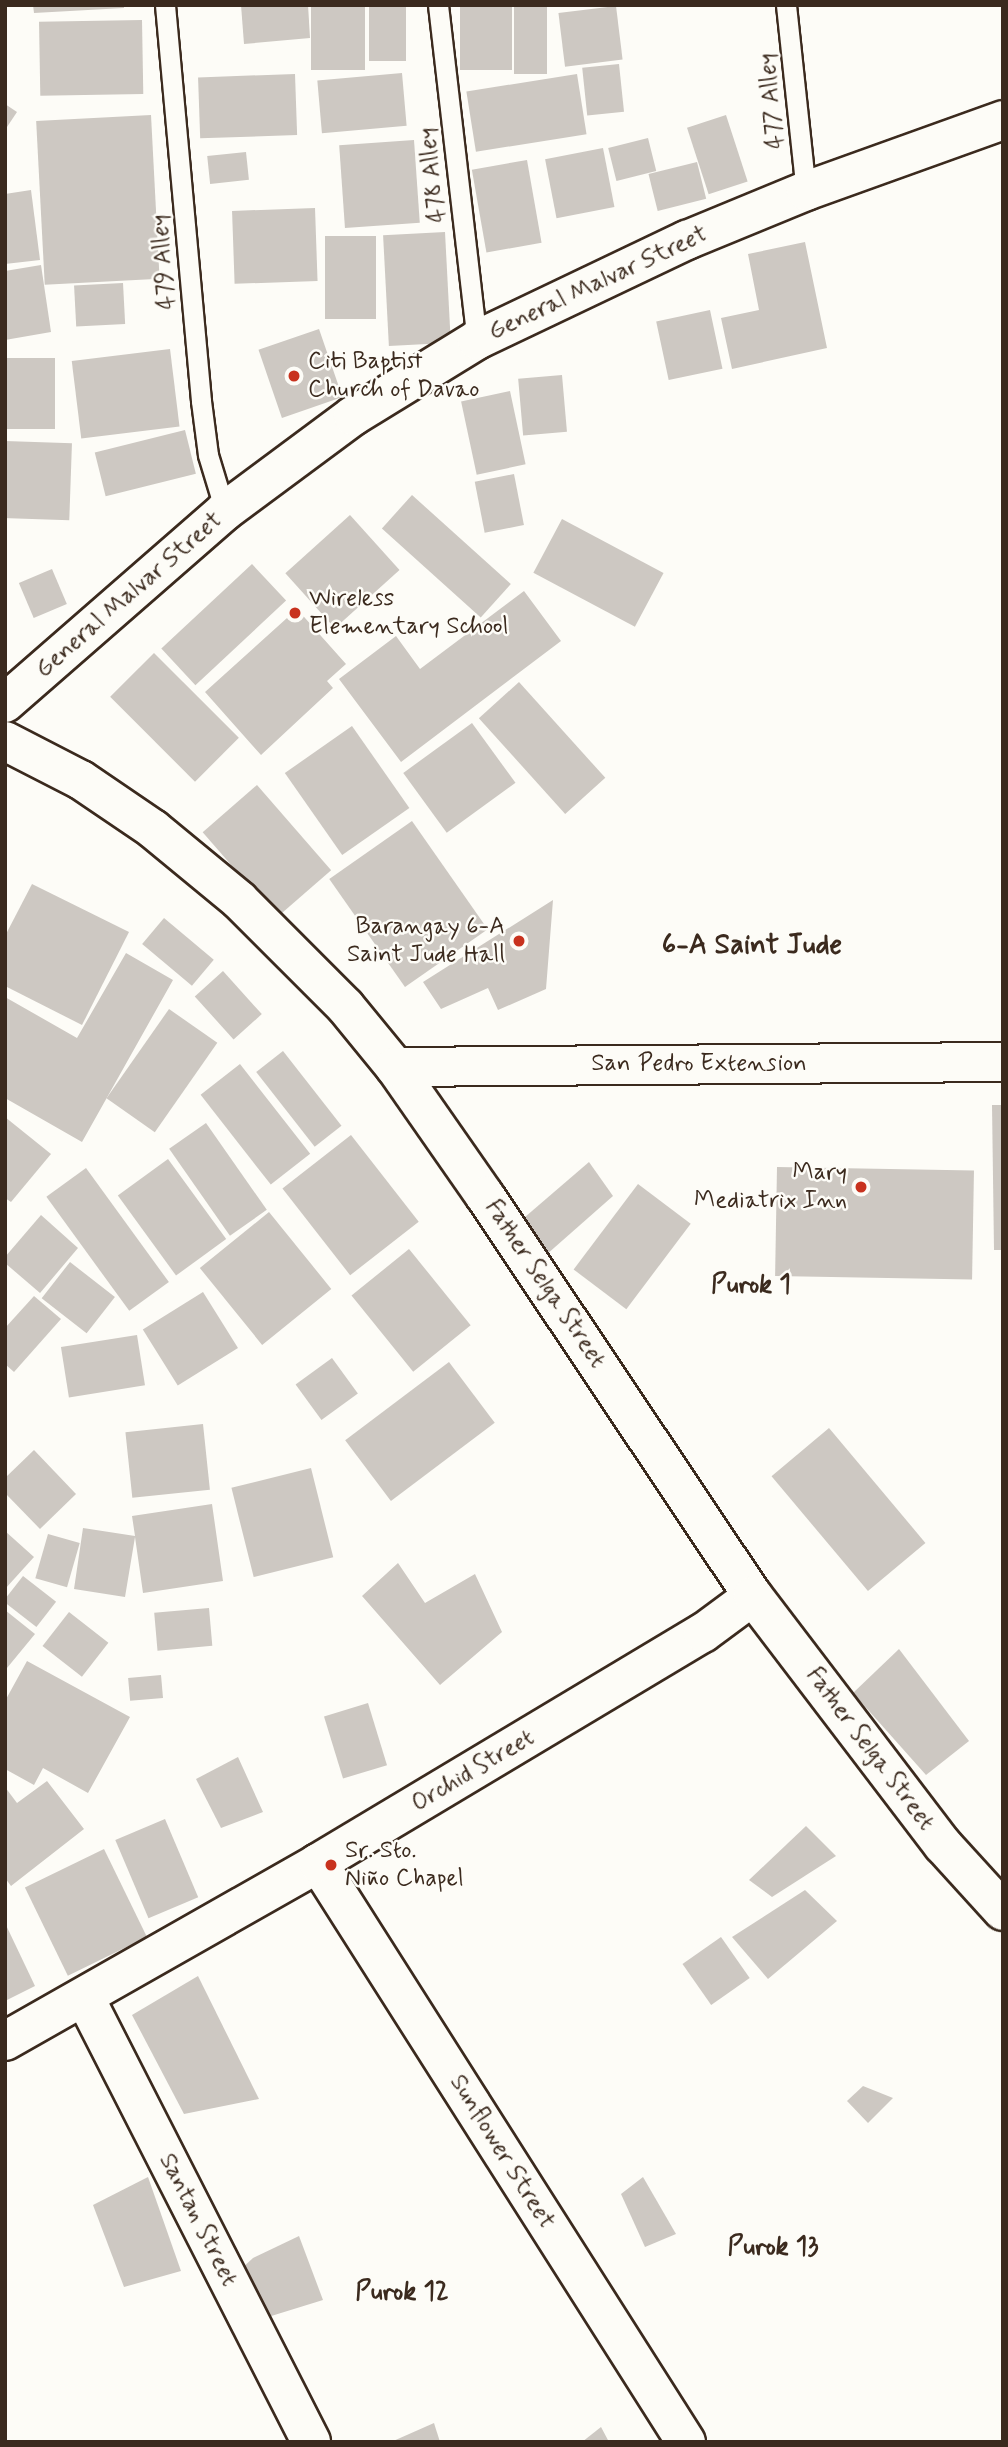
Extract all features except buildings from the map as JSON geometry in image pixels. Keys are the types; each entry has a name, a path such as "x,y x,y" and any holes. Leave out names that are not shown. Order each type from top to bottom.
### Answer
{"street":[{"name":"General Malvar Street","path":"5,703 225,511 353,416 477,340 586,285 806,191 1003,120"},
{"name":"Father Selga Street","path":"5,741 81,780 153,829 239,900 345,1006 395,1067 562,1308 753,1596 943,1845 1003,1911"},
{"name":"San Pedro Extension","path":"395,1067 1003,1062"},
{"name":"Orchid Street","path":"5,2041 85,1998 318,1863 702,1633 753,1596"},
{"name":"Sunflower Street","path":"318,1863 686,2442"},
{"name":"Santan Street","path":"85,1998 311,2442"}],"lane":[{"name":"479 Alley","path":"165,5 201,401 208,455 225,511"},
{"name":"478 Alley","path":"438,5 477,340"},
{"name":"477 Alley","path":"786,5 806,191"}],"place":[{"name":"Citi Baptist Church of Davao","path":"294,376"},
{"name":"Wireless Elementary School","path":"295,613"},
{"name":"Barangay 6-A Saint Jude Hall","path":"519,941"},
{"name":"Mary Mediatrix Inn","path":"861,1187"},
{"name":"Sr. Sto. Niño Chapel","path":"331,1865"}],"district":[{"name":"6-A Saint Jude","path":"752,946"},
{"name":"Purok 1","path":"751,1286"},
{"name":"Purok 13","path":"773,2248"},
{"name":"Purok 12","path":"402,2293"}]}
